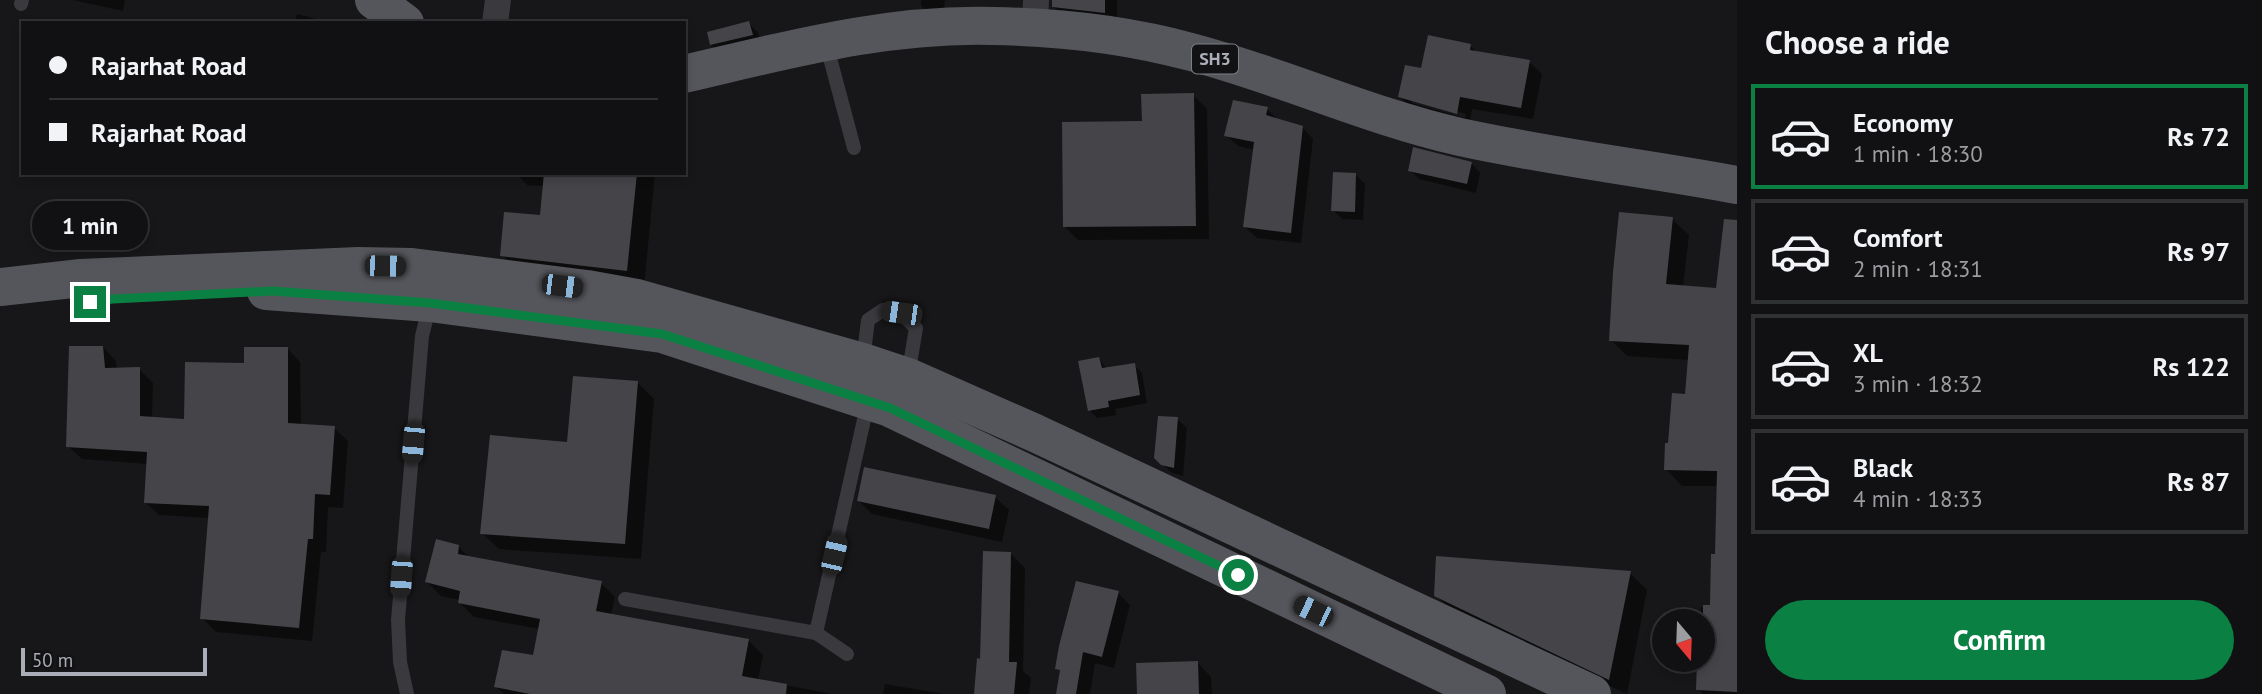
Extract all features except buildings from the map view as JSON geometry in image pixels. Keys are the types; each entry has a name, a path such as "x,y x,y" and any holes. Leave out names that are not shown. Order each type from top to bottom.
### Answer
{"main road":[{"path":"374,0 402,21"},
{"name":"SH3","path":"686,74 826,41 921,27 993,26 1036,14 1124,38 1190,51 1388,117 1459,136 1737,185"},
{"path":"0,288 95,277 358,266 412,267 637,298 878,387 1487,694"},
{"path":"0,314 113,299 273,291 430,303 662,334 878,387 1035,433 1591,694"}],"street":[{"path":"495,21 498,0"}],"lane":[{"path":"826,41 854,148"},
{"path":"407,694 400,662 398,620 422,336 430,303"},
{"path":"816,633 878,387"},
{"path":"625,599 816,633 847,654"}],"route":[{"path":"90,302 273,291 430,303 662,334 890,408 1238,575"}]}
